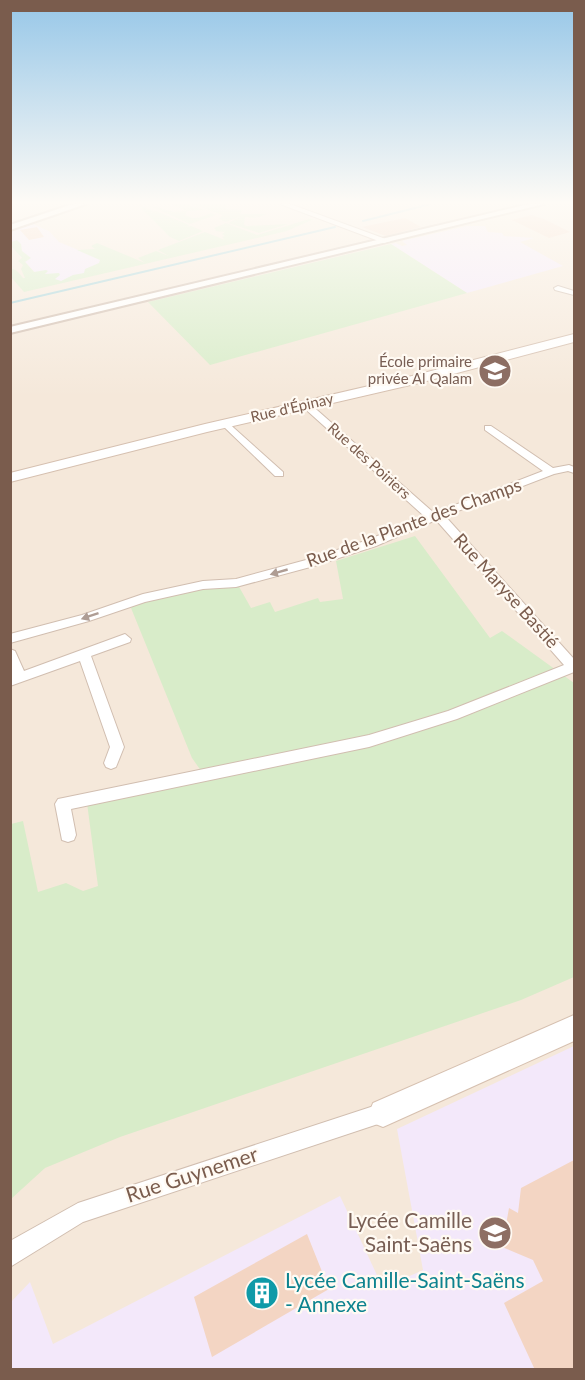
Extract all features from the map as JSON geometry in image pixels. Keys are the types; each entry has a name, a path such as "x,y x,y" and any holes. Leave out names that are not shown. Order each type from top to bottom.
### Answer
{"main road":[{"name":"Rue d'Épinay","path":"10,478 225,423 414,380 574,338"},
{"path":"383,1113 574,1028"}],"street":[{"path":"10,330 271,268"},
{"path":"558,288 574,293"},
{"name":"Rue des Poiriers","path":"306,405 435,516"},
{"path":"225,423 279,474"},
{"path":"488,428 551,472"},
{"name":"Rue de la Plante des Champs","path":"10,639 86,618 143,598 203,585 236,583 310,563 372,543 396,531 551,472 574,470"},
{"name":"Rue Maryse Bastié","path":"435,516 574,666"},
{"path":"10,654 15,680 125,639"},
{"path":"84,654 117,747 111,763"},
{"path":"68,835 63,804 369,741 452,715 574,666"},
{"name":"Rue Guynemer","path":"10,1256 78,1213 383,1113"}],"shaded area":[{"path":"11,268 574,268 574,1369 11,1369"},
{"path":"31,268 118,268 47,286"},
{"path":"429,268 554,268 467,293"},
{"name":"Lycée Camille Saint-Saëns","path":"574,1046 574,1369 11,1370 11,1302 30,1282 53,1344 340,1196 383,1288 423,1270 397,1129"}],"green space":[{"path":"21,268 31,268 34,272 48,271 45,274 59,273 60,275 55,279 61,281 84,273 85,269 126,268 24,292 11,277 11,269 25,278"},
{"path":"289,268 429,268 467,293 210,365 148,302"},
{"path":"415,536 490,638 502,631 574,683 574,977 521,1000 120,1137 45,1168 11,1199 11,824 23,821 38,892 66,883 83,891 98,886 87,803 204,775 192,758 131,608 133,605 201,588 238,585 251,608 270,602 275,612 318,598 320,602 343,599 336,561"}],"building":[{"path":"574,1160 574,1370 535,1370 504,1303 543,1281 533,1260 502,1247 509,1208 518,1213 521,1188"},
{"name":"Lycée Camille-Saint-Saëns - Annexe","path":"307,1234 329,1289 212,1357 194,1297"}],"waterway":[{"path":"10,303 158,268"}],"place":[{"name":"École primaire privée Al Qalam","path":"495,371"},
{"name":"Lycée Camille Saint-Saëns","path":"495,1233"},
{"name":"Lycée Camille-Saint-Saëns - Annexe","path":"262,1293"}]}
